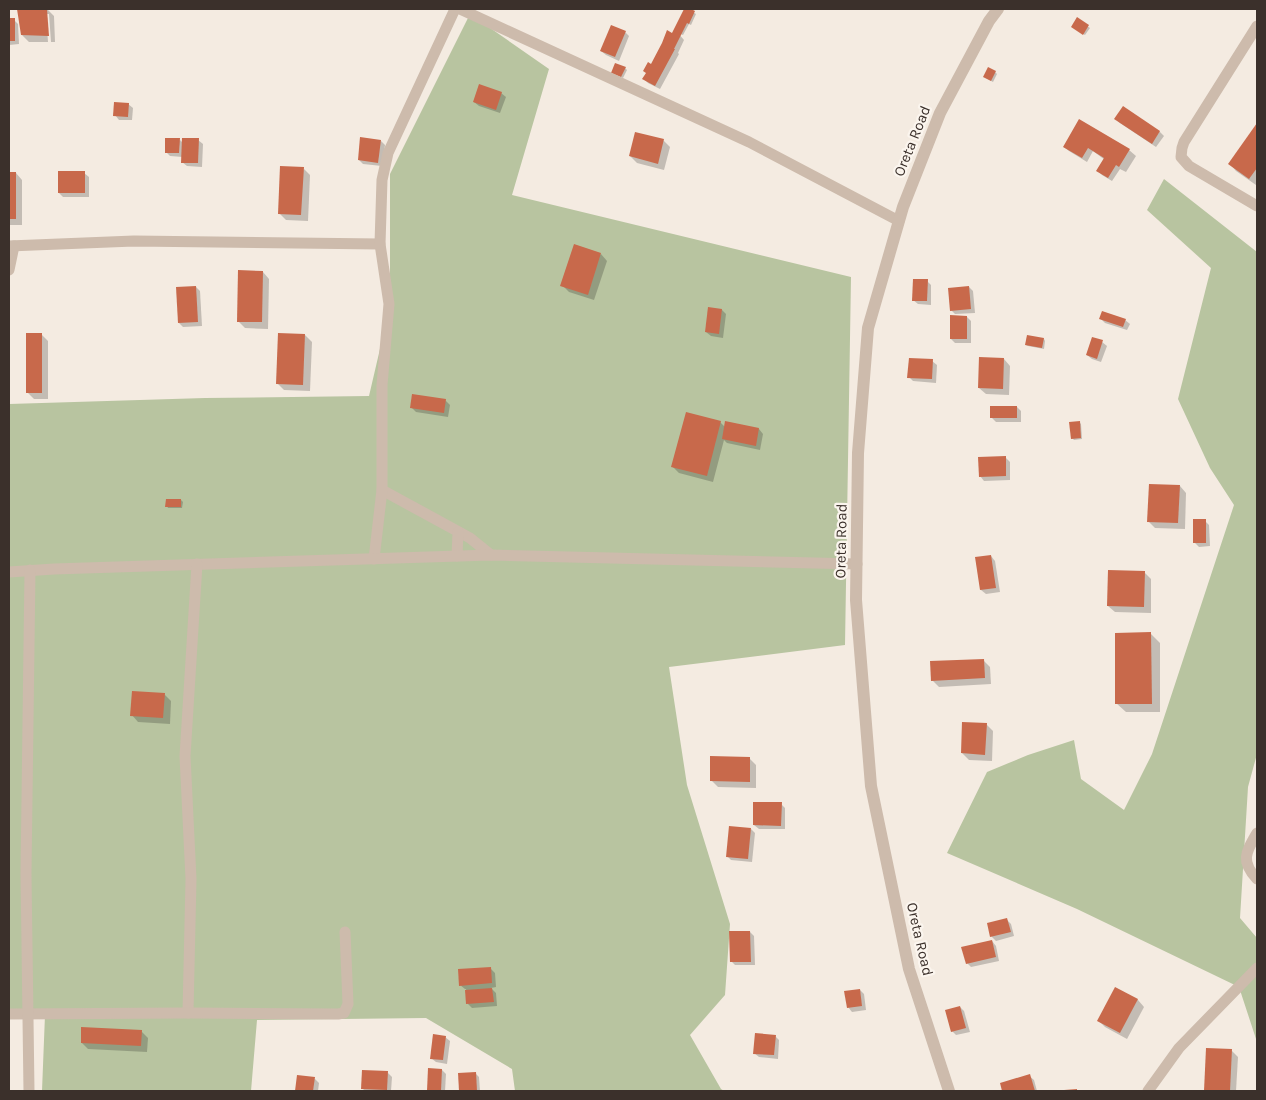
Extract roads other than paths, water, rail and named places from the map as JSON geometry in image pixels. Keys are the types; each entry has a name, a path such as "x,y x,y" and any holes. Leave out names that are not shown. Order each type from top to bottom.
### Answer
{"street":[{"path":"374,559 382,490 382,385 389,304 380,244 382,180 388,153 455,9"},
{"path":"460,9 749,142 899,221"},
{"name":"Oreta Road","path":"949,1091 909,970 871,786 856,600 858,453 868,328 903,207 940,113 998,9"},
{"path":"1257,26 1184,142 1181,157 1190,166 1257,206"},
{"path":"9,270 11,246 134,241 380,244"},
{"path":"382,490 470,538 491,556"},
{"path":"457,556 458,532"},
{"path":"9,572 457,556 857,564"},
{"path":"188,1013 191,879 185,756 197,564"},
{"path":"29,1091 26,874 30,570"},
{"path":"1257,833 1249,847 1247,856 1247,866 1257,879"},
{"path":"9,1014 344,1013 348,1004 345,932"},
{"path":"1148,1091 1179,1048 1257,968"}]}
